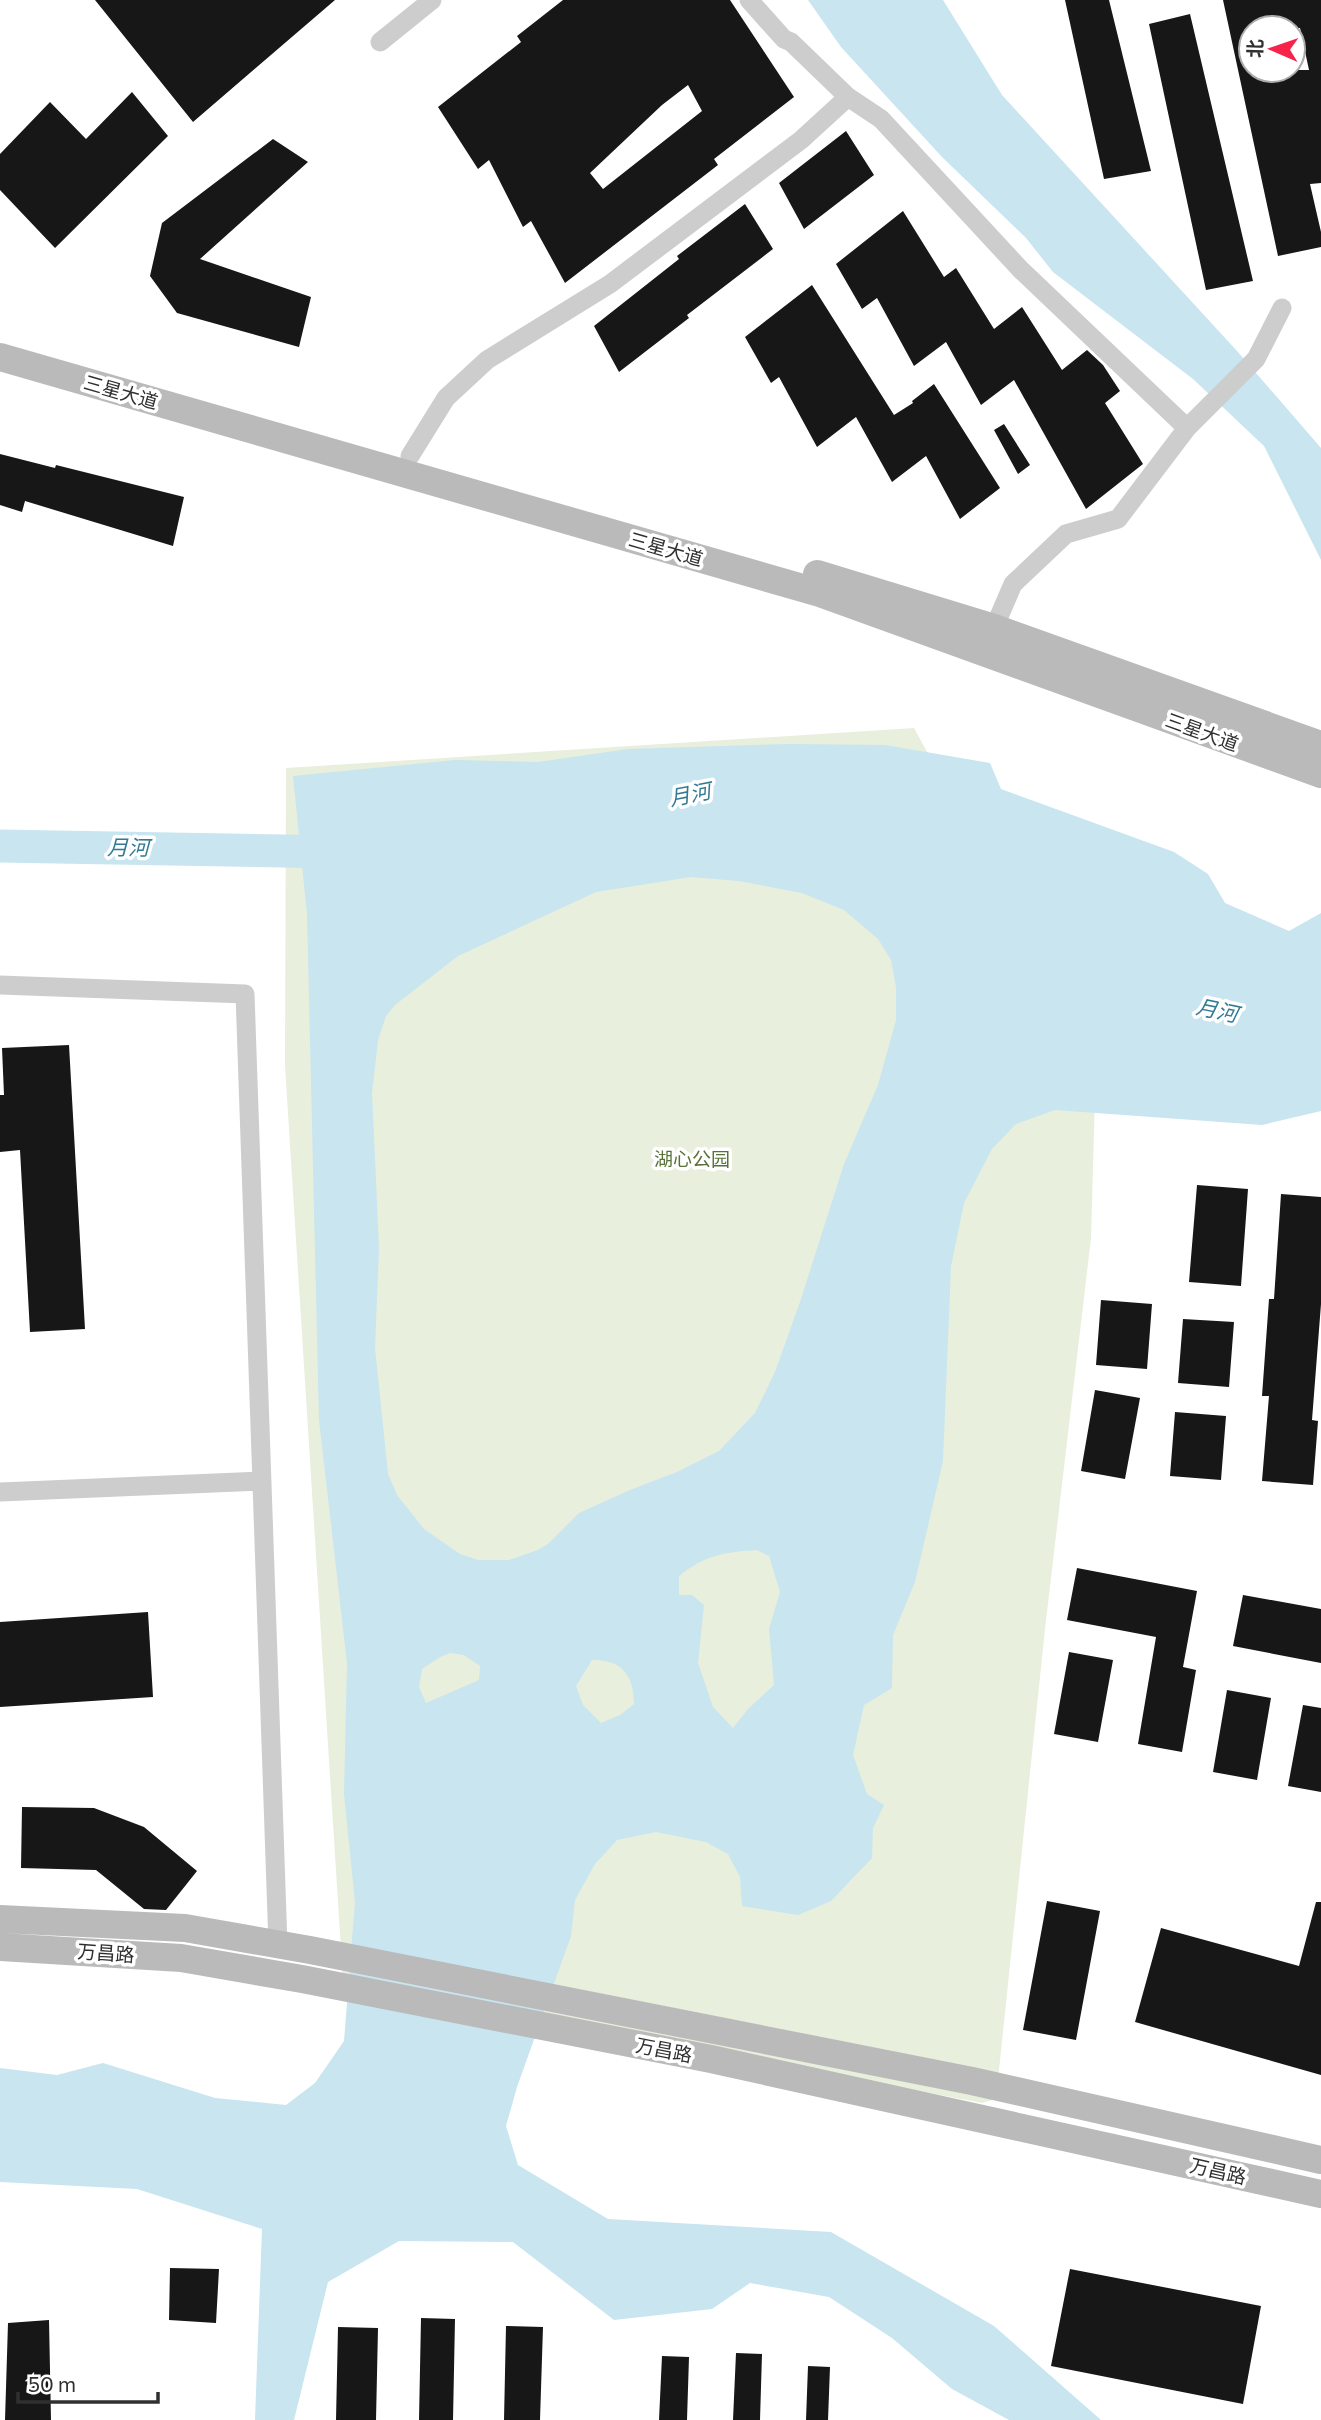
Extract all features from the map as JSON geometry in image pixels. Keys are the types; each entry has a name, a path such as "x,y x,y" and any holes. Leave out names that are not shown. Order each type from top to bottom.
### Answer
{"street":[{"path":"380,42 432,0"},
{"path":"749,0 778,33 791,42 848,97 881,119 1021,270 1187,428"},
{"path":"410,456 446,398 487,360 610,284 801,140 848,97"},
{"path":"994,628 1013,584 1066,534 1118,520 1187,428 1256,359 1282,307"},
{"name":"三星大道","path":"0,338 825,576 994,628 1321,746"},
{"name":"三星大道","path":"0,357 820,593 1321,774"},
{"path":"0,985 245,994 278,1945"},
{"path":"0,1492 262,1481"},
{"name":"万昌路","path":"0,1919 185,1928 310,1950 972,2081 1321,2160"},
{"name":"万昌路","path":"0,1947 181,1958 302,1979 711,2059 1321,2194"}],"green space":[{"name":"湖心公园","path":"914,728 1096,1061 1091,1238 1045,1629 996,2099 982,2103 343,1981 285,1066 286,768"}],"water":[{"path":"808,0 943,0 1002,95 1237,351 1321,448 1321,560 1264,446 1193,379 1053,272 1026,238 942,157 841,47"},
{"path":"788,744 885,745 990,763 1001,789 1174,852 1208,874 1225,903 1289,931 1321,913 1321,1111 1262,1125 1055,1110 1016,1124 992,1149 964,1203 951,1266 943,1461 915,1582 893,1635 892,1688 864,1705 853,1755 867,1794 884,1805 873,1828 872,1858 831,1901 798,1915 742,1906 740,1877 728,1854 706,1842 656,1832 617,1840 595,1864 575,1900 571,1936 517,2087 506,2126 518,2165 608,2219 831,2232 994,2326 1101,2420 1009,2420 952,2389 892,2338 829,2297 750,2283 712,2309 614,2320 513,2242 399,2241 328,2282 294,2420 255,2420 262,2229 137,2189 0,2182 0,2068 57,2075 103,2063 215,2098 286,2105 315,2083 344,2041 355,1902 344,1794 347,1663 319,1420 307,914 293,776 455,760 538,762 628,749","holes":["691,877 739,881 802,893 844,910 878,939 891,960 896,987 896,1020 878,1085 844,1164 775,1372 755,1413 719,1451 677,1472 579,1513 548,1544 538,1550 509,1560 478,1560 460,1554 424,1529 397,1495 388,1474 375,1348 379,1248 372,1093 378,1040 386,1016 395,1005 458,956 596,892","757,1550 769,1556 780,1592 769,1629 774,1685 748,1709 733,1728 713,1707 698,1663 704,1605 692,1595 679,1595 679,1576 698,1563 725,1554","450,1653 464,1655 480,1666 479,1680 426,1703 419,1687 422,1669","592,1660 611,1662 628,1677 632,1685 634,1704 620,1715 601,1723 583,1705 576,1686"]}],"building":[{"path":"95,0 335,0 193,122"},
{"path":"563,0 730,0 794,97 714,159 718,165 565,283 531,221 523,227 489,160 478,169 438,107 521,42 517,36","holes":["688,85 702,111 603,189 590,173 662,105"]},
{"path":"1065,0 1109,0 1151,171 1104,179"},
{"path":"1223,0 1321,0 1321,183 1310,184 1321,232 1321,247 1278,256 1241,84 1307,84 1307,14 1237,14 1237,65"},
{"path":"1190,14 1253,281 1206,290 1149,24"},
{"path":"132,92 168,136 55,248 0,190 0,154 50,102 86,139"},
{"path":"846,131 874,175 804,229 779,183"},
{"path":"273,139 308,162 200,259 311,297 299,347 177,313 150,276 162,223"},
{"path":"745,204 773,249 687,315 689,318 619,372 594,326 679,259 677,256"},
{"path":"903,211 944,277 956,268 994,329 1022,307 1062,370 1087,350 1103,365 1120,391 1105,403 1143,464 1086,509 1014,380 981,405 946,342 914,366 877,298 862,309 836,264"},
{"path":"812,285 894,415 913,403 912,401 934,384 1000,488 960,519 926,456 892,482 856,417 817,447 779,377 771,383 745,337"},
{"path":"1004,424 1030,465 1018,474 994,430"},
{"path":"0,454 184,497 173,546 25,501 22,512 0,505"},
{"path":"69,1045 85,1329 30,1332 20,1150 0,1152 0,1095 4,1095 2,1048"},
{"path":"1197,1185 1248,1189 1241,1286 1189,1282"},
{"path":"1281,1194 1321,1197 1321,1304 1312,1420 1318,1421 1313,1485 1262,1481 1269,1396 1262,1396 1269,1299 1274,1299"},
{"path":"1101,1300 1152,1304 1147,1369 1096,1365"},
{"path":"1183,1319 1234,1322 1229,1387 1178,1383"},
{"path":"1095,1390 1140,1398 1125,1479 1081,1471"},
{"path":"1175,1412 1226,1416 1221,1480 1170,1476"},
{"path":"1077,1568 1197,1591 1183,1667 1196,1670 1182,1752 1138,1744 1156,1637 1067,1620"},
{"path":"1243,1595 1321,1609 1321,1663 1233,1646"},
{"path":"148,1612 153,1697 0,1707 0,1622"},
{"path":"1069,1652 1113,1660 1098,1742 1054,1734"},
{"path":"1227,1690 1271,1698 1257,1780 1213,1772"},
{"path":"1303,1705 1321,1708 1321,1792 1288,1786"},
{"path":"22,1807 94,1808 144,1827 197,1871 166,1910 144,1909 96,1870 21,1868"},
{"path":"1047,1901 1100,1911 1076,2040 1023,2030"},
{"path":"1316,1902 1321,1902 1321,2075 1135,2022 1161,1928 1299,1966"},
{"path":"170,2268 219,2269 216,2323 169,2320"},
{"path":"1070,2269 1261,2306 1243,2404 1051,2366"},
{"path":"421,2318 455,2319 453,2420 419,2420"},
{"path":"49,2320 51,2420 5,2420 8,2323"},
{"path":"506,2326 543,2327 540,2420 504,2420"},
{"path":"338,2327 378,2328 376,2420 336,2420"},
{"path":"736,2353 762,2354 760,2420 733,2420"},
{"path":"662,2356 689,2357 687,2420 659,2420"},
{"path":"808,2366 830,2367 828,2420 806,2420"}],"waterway":[{"name":"月河","path":"0,846 344,852"}]}
